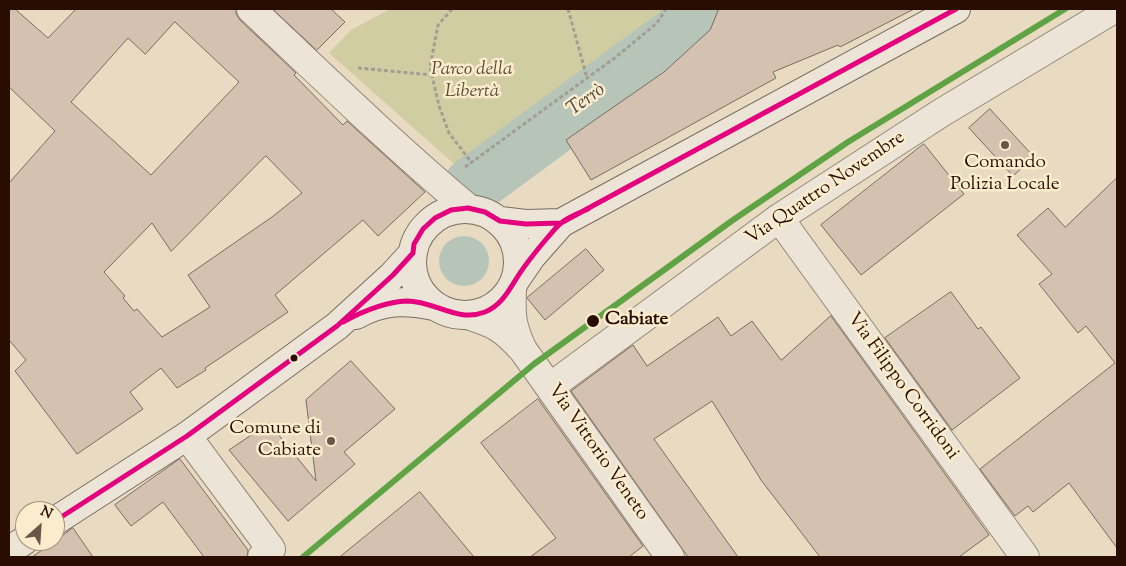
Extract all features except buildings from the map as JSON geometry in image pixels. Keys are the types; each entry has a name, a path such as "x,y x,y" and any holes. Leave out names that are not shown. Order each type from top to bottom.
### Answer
{"street":[{"path":"251,9 328,82 468,208"},
{"name":"Via Quattro Novembre","path":"550,387 779,218 941,113 1114,9"},
{"path":"337,326 369,308 388,303 408,301 434,306 449,313 467,316 485,312 501,302 537,251 561,223 950,10"},
{"path":"434,306 422,293 414,278 412,261 414,244 422,229 435,218 451,210 468,208 485,212 500,221 512,236 518,253 518,271 514,283"},
{"name":"Via Filippo Corridoni","path":"779,218 1025,557"},
{"path":"500,221 526,224 561,223"},
{"path":"65,515 187,436 337,326 413,253"},
{"name":"Via Vittorio Veneto","path":"514,283 511,312 513,328 523,350"},
{"name":"Via Vittorio Veneto","path":"467,316 488,322 507,332 523,350 670,557"},
{"path":"187,436 271,549 262,557"}],"path":[{"path":"452,9 438,25 430,67 439,106 449,133 472,163"},
{"path":"568,9 588,78"},
{"path":"443,187 461,170 616,57 657,23 666,9"},
{"path":"328,82 342,67 432,75"}],"green space":[{"name":"Parco della Libertà","path":"390,9 681,9 657,40 642,54 548,119 470,178 329,53 351,30"}],"shaded area":[{"path":"459,236 469,236 482,243 489,256 489,266 482,279 469,286 459,286 450,282 443,275 439,266 439,256 443,247 450,240"}],"waterway":[{"name":"Terrò","path":"472,186 684,30 693,9"}],"transit line":[{"path":"65,515 187,436 337,326 393,275 413,253 414,244 423,229 435,218 451,210 468,208 485,212 500,221 526,224 561,223 956,9"},
{"path":"303,557 534,364 733,220 848,142 1065,9"},
{"path":"343,322 374,308 390,303 407,301 427,304 465,315 485,312 504,297 521,271 557,226 588,209"}],"place":[{"name":"Comando Polizia Locale","path":"1005,145"},
{"name":"Cabiate","path":"593,321"},
{"name":"Comune di Cabiate","path":"331,441"}]}
